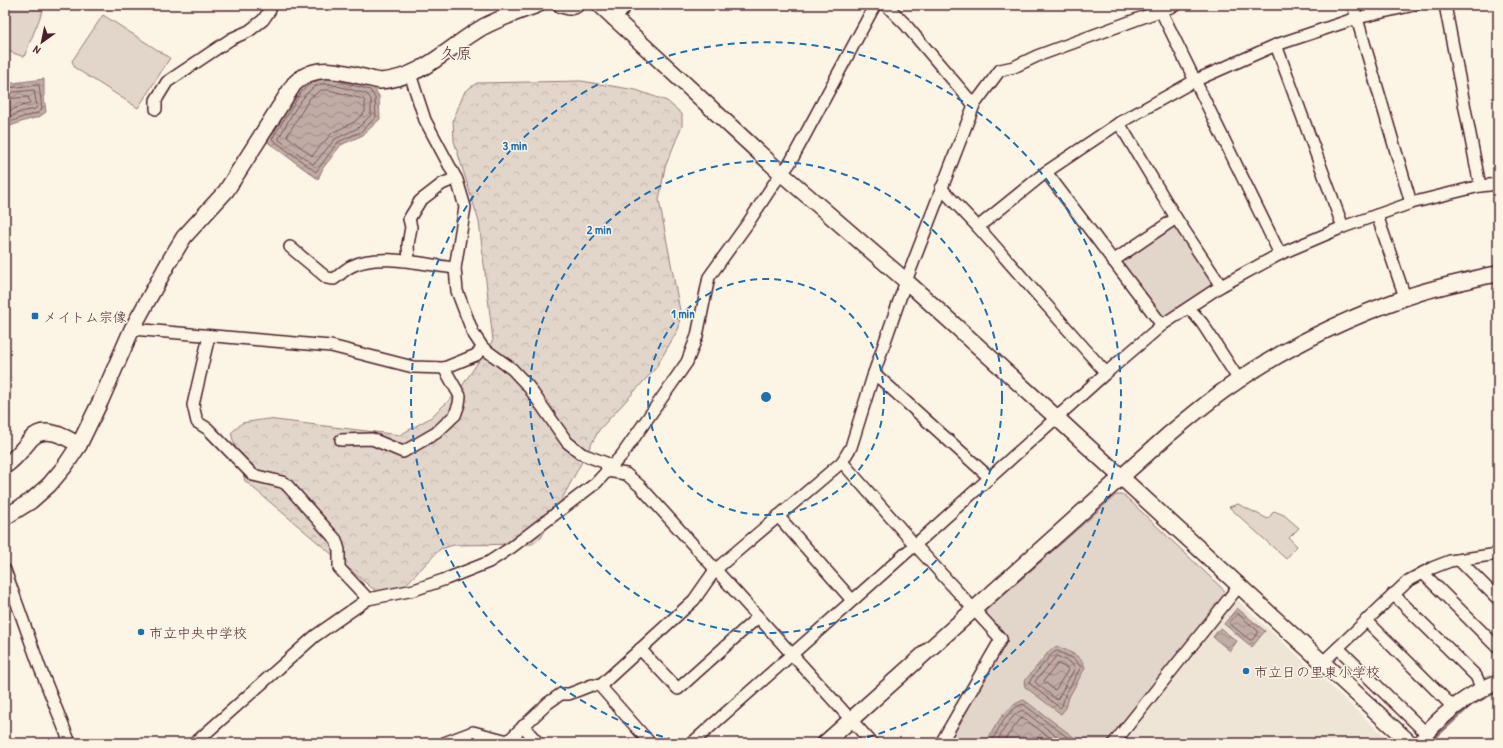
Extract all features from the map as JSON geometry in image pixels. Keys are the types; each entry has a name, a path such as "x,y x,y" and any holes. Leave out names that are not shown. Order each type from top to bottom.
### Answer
{"street":[{"path":"156,109 156,100 167,82 231,39 249,30 263,20 270,10 271,5"},
{"path":"5,517 31,501 49,485 65,466 79,445 101,400 132,329 170,260 184,238 226,191 299,80 311,72 332,69 380,81 410,74 439,59 481,28 500,18 537,5"},
{"path":"561,5 569,7 576,5"},
{"path":"600,5 781,173 906,281 1057,418 1410,743"},
{"path":"614,18 624,5"},
{"path":"195,743 315,636 368,599 414,590 489,562 512,547 596,483 622,455 687,362 696,336 709,278 781,173 790,163 875,5"},
{"path":"886,5 905,24 974,105"},
{"path":"600,686 694,600 715,570 842,462 851,447 874,373 906,281 974,105 1000,70 1014,67 1037,56 1159,8 1176,5"},
{"path":"1353,5 1411,203"},
{"path":"978,228 1046,172 1119,123 1194,81 1276,45 1357,18 1414,5"},
{"path":"1445,5 1480,186"},
{"path":"1159,8 1280,254"},
{"path":"1276,45 1343,227"},
{"path":"410,74 424,120 456,178 465,207 455,268 457,291 473,333 483,348 512,369 528,386 567,442 582,454 606,463 607,471"},
{"path":"1119,123 1176,218 1221,286"},
{"path":"1046,172 1162,325"},
{"path":"409,261 408,245 411,226 409,219 420,201 442,184 456,178"},
{"path":"692,743 1106,373 1162,325 1221,286 1280,254 1343,227 1411,203 1480,186 1498,184"},
{"path":"942,188 1106,373"},
{"path":"1377,215 1405,297"},
{"path":"1113,261 1176,218"},
{"path":"290,247 327,278 334,279 352,266 366,261 409,261 455,268"},
{"path":"825,743 1121,477 1182,424 1239,380 1284,352 1328,329 1405,297 1498,274"},
{"path":"1189,308 1202,324 1239,380"},
{"path":"132,329 331,346 413,367 444,368 476,355 483,348"},
{"path":"209,336 193,405 197,422 208,430 253,475 286,484 336,540 339,550 339,568 368,599"},
{"path":"341,440 372,439 403,452 436,433 454,415 459,404 460,396 444,368"},
{"path":"874,373 990,478"},
{"path":"5,466 16,457 36,435 53,433 58,434 79,445"},
{"path":"842,462 973,610 1001,639 941,743"},
{"path":"607,471 626,474 640,486 872,743"},
{"path":"778,516 852,600"},
{"path":"1323,662 1408,580 1450,561 1498,554"},
{"path":"1459,560 1498,599"},
{"path":"5,570 40,668 70,743"},
{"path":"1423,573 1498,648"},
{"path":"1114,743 1239,586"},
{"path":"1393,594 1476,676 1482,689"},
{"path":"640,649 678,689 758,617"},
{"path":"1366,620 1453,707"},
{"path":"1338,648 1422,738 1453,707 1482,689 1498,682"},
{"path":"444,743 473,732 508,741 548,703 561,694 569,694 592,685 600,686 650,743"},
{"path":"523,726 538,743"}],"shaded area":[{"name":"市立日の里東小学校","path":"1236,599 1392,743 1121,743"}],"green space":[{"path":"5,5 45,5 24,57 5,50"},
{"path":"103,15 170,58 138,108 75,68 72,61"},
{"path":"581,81 636,90 667,101 682,114 682,126 665,167 659,200 680,311 679,328 655,369 599,430 541,538 532,544 454,545 440,549 397,594 379,594 245,481 231,433 242,423 267,419 400,435 430,418 458,392 493,340 479,222 454,141 453,120 465,91 477,83"},
{"path":"1172,225 1177,228 1211,282 1211,288 1164,319 1120,264 1121,259"},
{"path":"1116,495 1123,495 1127,498 1227,593 1110,743 945,743 1007,639 983,613"},
{"path":"1238,504 1268,519 1274,511 1284,515 1299,528 1289,538 1297,546 1286,559 1229,507"}],"water":[{"path":"331,75 373,86 379,96 380,119 363,135 341,145 323,168 318,179 266,141 299,88 309,80"},
{"path":"44,79 46,112 39,117 5,128 5,84"},
{"path":"1237,608 1265,631 1252,647 1224,624"},
{"path":"1220,628 1237,641 1230,651 1213,637"},
{"path":"1058,647 1078,657 1084,664 1085,668 1069,697 1066,708 1061,714 1025,687 1024,682 1051,649"},
{"path":"1024,700 1075,738 1075,743 986,743 1001,717 1011,707"}],"waterway":[{"path":"1429,743 1471,705 1498,691"}],"place":[{"name":"メイトム宗像","path":"35,316"},
{"name":"市立中央中学校","path":"141,632"},
{"name":"市立日の里東小学校","path":"1246,671"}],"district":[{"name":"久原","path":"456,53"}]}
